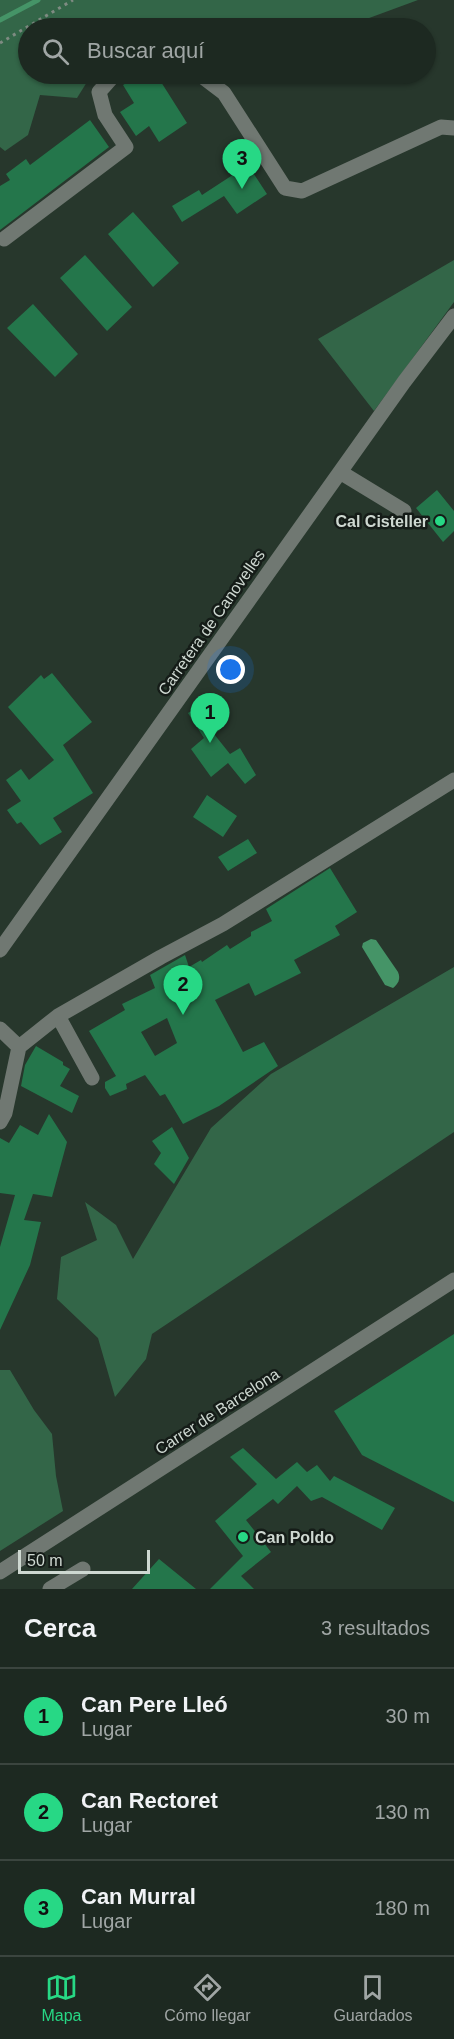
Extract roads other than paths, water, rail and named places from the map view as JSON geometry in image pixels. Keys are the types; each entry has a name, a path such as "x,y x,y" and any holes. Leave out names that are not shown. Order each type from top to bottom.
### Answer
{"street":[{"path":"4,239 126,147 105,115 99,92 107,84"},
{"path":"212,84 224,93 285,188 302,191 441,127 454,128"},
{"name":"Carretera de Canovelles","path":"0,950 404,382 454,316"},
{"path":"340,472 404,511"},
{"path":"0,1122 5,1113 19,1047 58,1016 224,924 454,780"},
{"path":"58,1016 92,1078"},
{"path":"0,1029 19,1047"},
{"name":"Carrer de Barcelona","path":"0,1572 454,1281"},
{"path":"50,1589 83,1569"}],"waterway":[{"path":"0,20 38,0"}],"place":[{"name":"Can Murral","path":"242,189"},
{"name":"Cal Cisteller","path":"440,521"},
{"name":"Can Pere Lleó","path":"210,743"},
{"name":"Can Rectoret","path":"183,1015"},
{"name":"Can Poldo","path":"243,1537"}]}
